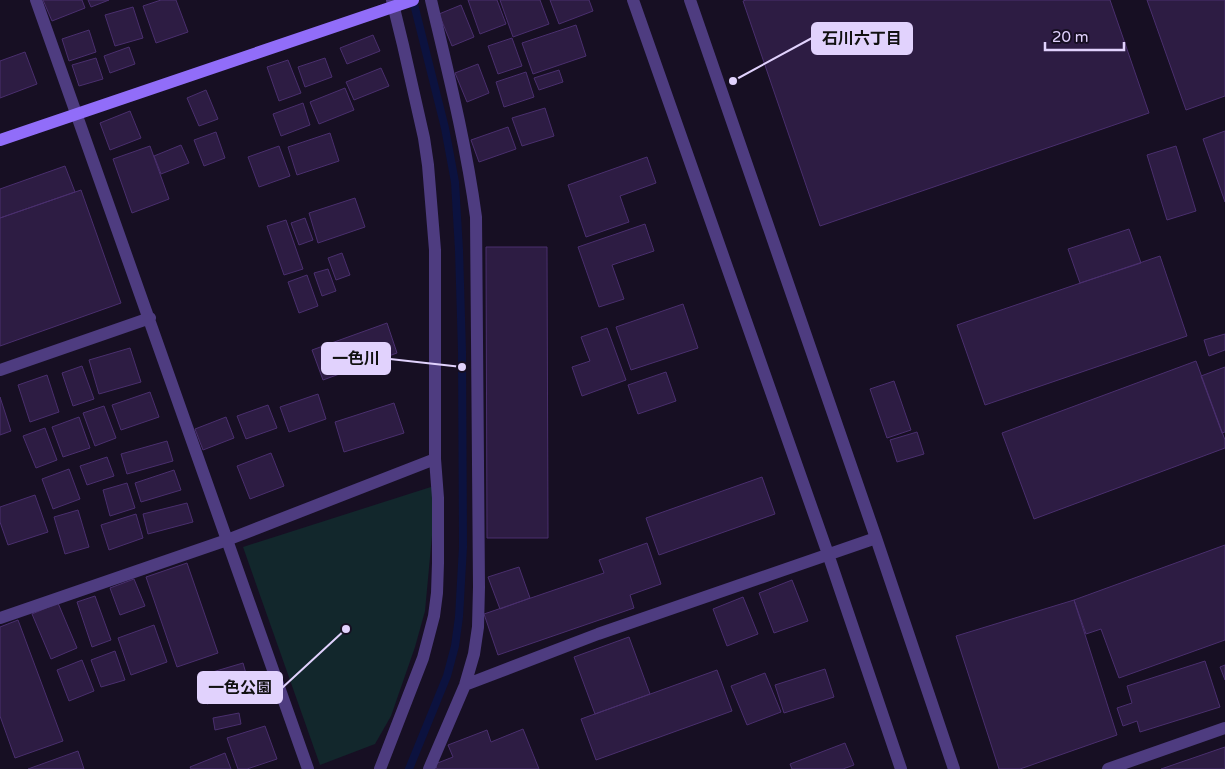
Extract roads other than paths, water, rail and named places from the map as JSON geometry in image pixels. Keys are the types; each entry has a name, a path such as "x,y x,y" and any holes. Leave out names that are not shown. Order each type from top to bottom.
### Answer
{"street":[{"path":"36,0 308,769"},
{"path":"0,140 395,4 413,0"},
{"path":"429,769 465,685 474,654 478,626 479,586 476,217 460,121 431,0"},
{"path":"633,0 828,554 901,769"},
{"path":"690,0 954,769"},
{"path":"378,768 423,658 434,616 438,563 438,498 435,459 436,250 424,138 395,4"},
{"path":"0,370 150,318"},
{"path":"0,618 227,540 435,459"},
{"path":"465,685 598,634 876,538"},
{"path":"1108,769 1225,728"}],"waterway":[{"path":"409,769 447,676 455,646 459,617 463,547 462,351 455,182 445,128 413,0"}],"place":[{"name":"石川六丁目","path":"733,81"},
{"name":"一色川","path":"462,367"},
{"name":"一色公園","path":"346,629"}]}
